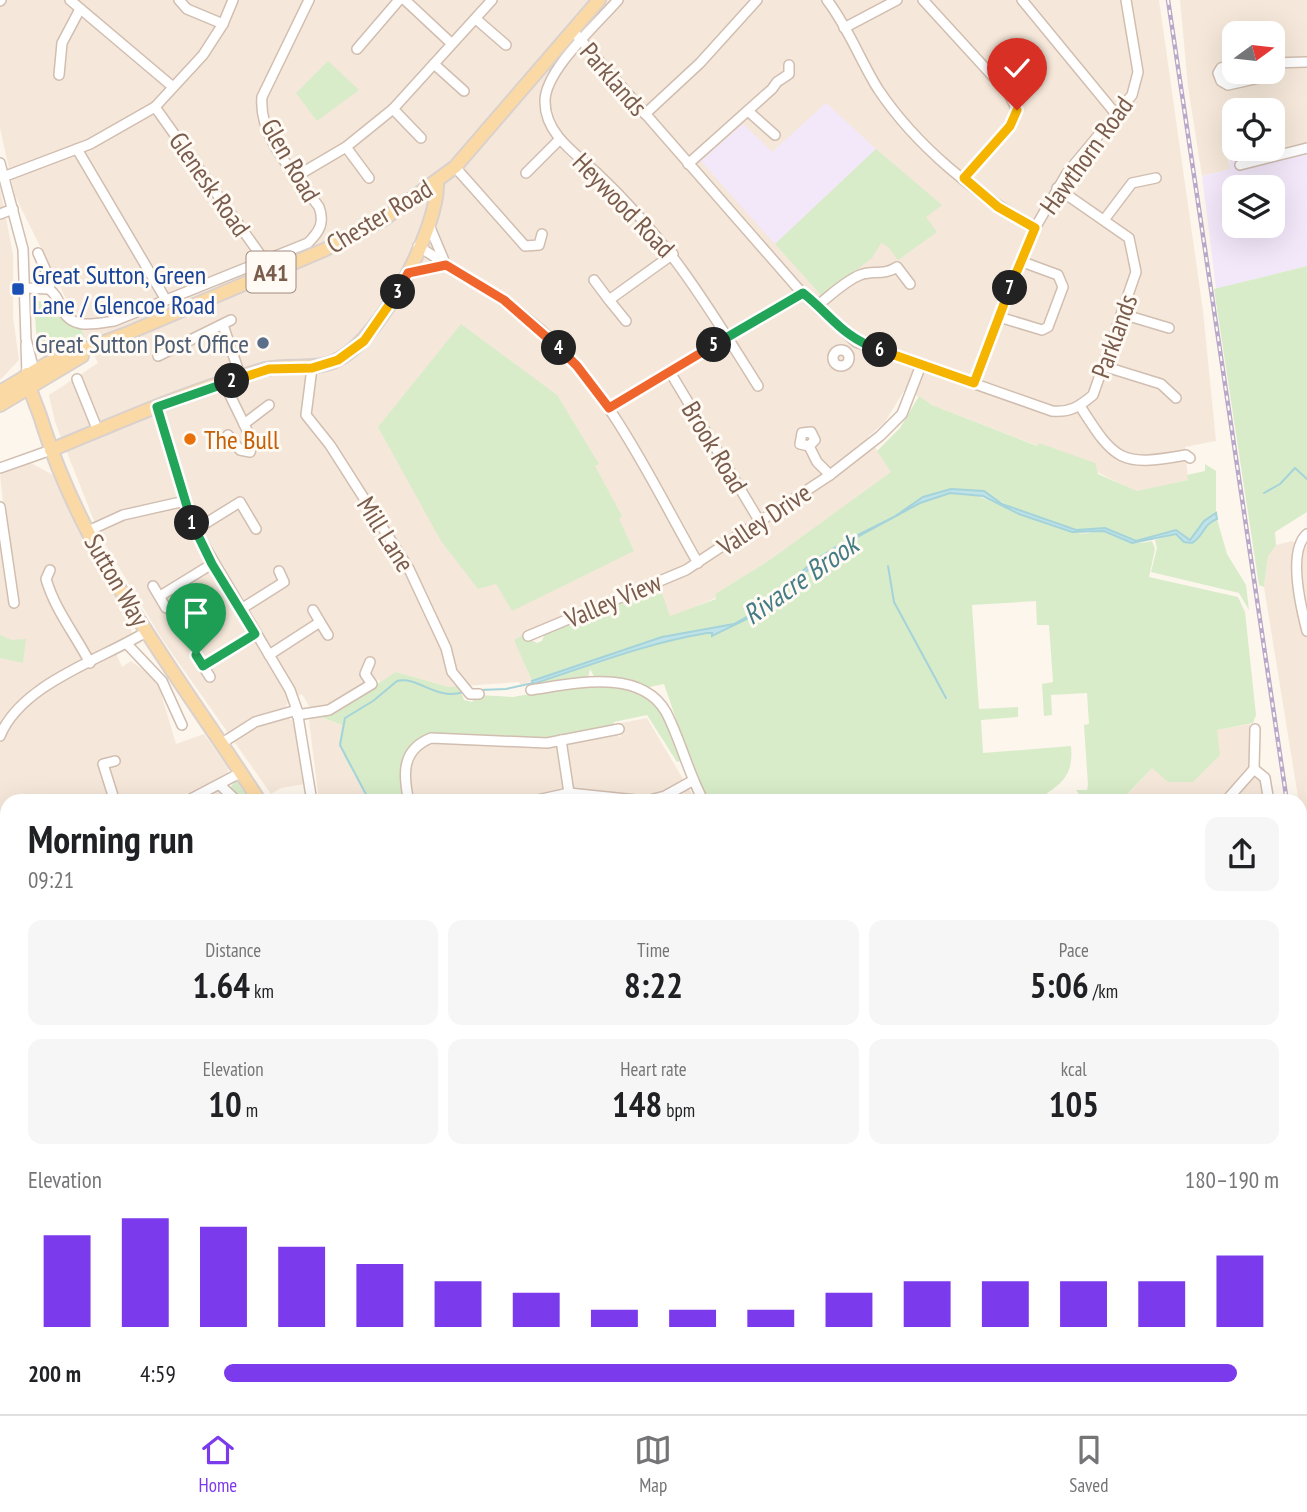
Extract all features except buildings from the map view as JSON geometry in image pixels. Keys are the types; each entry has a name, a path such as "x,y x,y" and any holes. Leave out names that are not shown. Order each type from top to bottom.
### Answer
{"main road":[{"name":"Chester Road","path":"3,398 55,361 324,250 384,219 455,167 599,0"},
{"path":"51,450 157,407 269,369 312,368 338,360 364,341 391,305 408,273 428,222 437,195 437,182"},
{"name":"Chester Road","path":"32,379 80,358 96,346"},
{"name":"Sutton Way","path":"32,379 51,450 88,531 146,632 255,794"},
{"path":"3,398 29,404 41,418"}],"street":[{"path":"70,0 173,87"},
{"path":"179,0 187,9 223,24"},
{"path":"4,177 78,149 155,107 203,55 223,24 233,0"},
{"name":"Glen Road","path":"38,253 50,280 49,289 68,318 82,325 114,321 308,243 319,232 323,217 319,207 295,177 270,133 261,108 262,97 309,0"},
{"path":"358,49 399,0"},
{"path":"405,0 451,43"},
{"path":"295,177 346,147 393,109 492,0"},
{"path":"582,43 618,0"},
{"path":"645,114 701,63 757,0"},
{"path":"827,0 875,84 902,120 998,207 1035,228"},
{"path":"844,28 897,0"},
{"path":"923,0 1009,94 1017,110 1010,126 964,178"},
{"path":"1022,0 1115,113"},
{"name":"Hawthorn Road","path":"974,383 1035,228 1057,188 1132,95 1138,72 1126,0"},
{"path":"59,75 62,43 80,9"},
{"path":"476,19 506,45"},
{"name":"Parklands","path":"573,31 803,293 856,342 1052,411 1066,412 1080,406 1093,395 1136,272 1129,238 1057,188"},
{"name":"Heywood Road","path":"582,43 548,80 544,100 550,126 560,139 648,223 673,254 758,386"},
{"path":"1285,63 1307,62"},
{"path":"434,64 464,91"},
{"path":"688,164 777,82 791,73"},
{"name":"Glenesk Road","path":"155,107 264,260"},
{"path":"393,109 421,138"},
{"path":"748,111 775,135"},
{"path":"526,173 560,139"},
{"path":"346,147 369,178"},
{"path":"1240,164 1307,148"},
{"path":"78,149 166,300"},
{"path":"0,163 23,249 26,339 24,359 32,379"},
{"path":"455,167 520,242 532,248 539,245 542,234"},
{"path":"1104,220 1132,183 1156,178"},
{"path":"0,214 13,209"},
{"path":"428,222 446,265"},
{"path":"418,246 504,300 543,332 577,366 609,408 698,563"},
{"path":"608,300 673,254"},
{"path":"999,317 1037,331 1048,327 1063,287 1058,275 1020,261"},
{"path":"408,273 446,265"},
{"path":"818,305 853,278 866,274 883,274 897,267 910,284"},
{"path":"594,279 626,321"},
{"path":"25,288 49,289"},
{"path":"609,408 803,293"},
{"path":"1122,314 1169,328"},
{"path":"158,356 170,356 227,323 241,378"},
{"path":"26,339 37,354 55,361"},
{"path":"847,353 856,342"},
{"name":"Valley Drive","path":"698,563 830,474 880,436 902,414 921,365"},
{"path":"1103,366 1161,384 1176,398"},
{"name":"Mill Lane","path":"312,368 306,415 330,445 409,569 446,648 452,672 470,694 479,694"},
{"name":"Brook Road","path":"670,372 760,522"},
{"path":"77,379 98,431"},
{"path":"225,383 253,443 250,452 240,450 228,435"},
{"path":"244,424 269,405"},
{"path":"1080,406 1102,441 1125,458 1141,461 1185,455 1190,458"},
{"path":"157,407 195,530 212,564 290,690 297,712 311,794"},
{"name":"Valley Drive","path":"809,446 817,462 830,474"},
{"path":"0,468 51,450"},
{"path":"88,531 123,515 185,501"},
{"path":"195,530 240,502 256,529"},
{"path":"0,507 14,603"},
{"path":"1307,534 1302,538 1297,553 1307,631"},
{"name":"Valley View","path":"528,636 698,563"},
{"path":"160,596 212,564"},
{"path":"50,570 46,579 47,594 55,597 64,623 78,640 90,663"},
{"path":"241,609 284,582 279,571"},
{"path":"153,586 166,608"},
{"path":"313,610 328,635"},
{"path":"270,656 320,622"},
{"path":"0,736 7,720 21,704 146,632"},
{"path":"203,666 255,634"},
{"path":"127,644 162,681 182,725"},
{"path":"196,655 210,677"},
{"path":"222,743 255,722 297,712 329,710 372,684 365,674 370,662"},
{"path":"531,691 593,681 640,688 665,710 699,794"},
{"path":"408,794 405,763 422,742 449,737 520,743 561,740 619,729"},
{"path":"1233,794 1254,769 1255,729"},
{"path":"561,740 569,793"},
{"path":"113,794 103,764 115,761"},
{"path":"1254,769 1265,778 1268,794"},
{"path":"202,794 242,772"},
{"path":"669,794 692,781"},
{"path":"220,785 230,794"},
{"path":"564,794 572,794"}],"shaded area":[{"path":"0,0 1159,0 1203,311 1216,441 1185,447 1188,480 1137,492 1039,443 1038,446 932,405 905,389 885,422 868,437 892,472 771,559 715,594 716,598 670,617 655,577 529,632 515,640 532,681 521,685 519,682 449,687 396,672 381,684 378,679 326,708 310,708 302,694 289,700 285,708 287,717 295,722 305,784 281,788 271,794 162,639 100,536 55,422 49,395 98,363 15,196 0,128"},
{"path":"1180,0 1307,0 1307,142 1285,148 1285,98 1222,98 1222,161 1228,161 1231,169 1202,176 1188,87"},
{"path":"826,103 876,149 775,244 701,161 743,124 772,152"},
{"path":"1307,142 1307,266 1216,289 1202,176 1230,169 1230,161 1285,161 1285,148"},
{"path":"0,187 13,254 13,316 19,360 0,380"},
{"path":"31,463 53,475 104,579 131,623 132,635 113,646 122,667 131,661 149,674 159,687 176,744 204,734 229,769 227,775 211,785 223,794 0,794 0,511 4,510 0,475"},
{"path":"1292,541 1304,548 1307,545 1307,794 1298,794 1264,587 1272,546"},
{"path":"314,715 342,725 339,742 344,757 366,794 318,794 309,721"},
{"path":"647,718 692,794 413,794 409,776 413,757 428,743 445,741 541,748 613,734 621,737 621,723"},
{"path":"1250,724 1254,754 1265,794 1128,794 1152,768 1217,730"}],"green space":[{"path":"328,61 359,90 317,121 296,93"},
{"path":"876,149 942,205 926,217 937,232 898,260 888,247 881,243 872,258 822,296 775,244"},
{"path":"1307,266 1307,512 1275,532 1276,545 1268,556 1264,587 1259,585 1214,289"},
{"path":"53,299 62,319 80,327 86,339 55,353 37,345 34,302"},
{"path":"461,324 557,395 599,464 595,466 622,516 619,519 634,551 512,611 496,584 478,589 441,541 378,427"},
{"path":"919,396 932,405 1037,446 1039,443 1095,463 1098,474 1137,491 1188,480 1187,475 1205,471 1205,464 1216,471 1216,513 1204,521 1190,540 1179,531 1136,541 1108,530 1075,530 1024,513 989,496 951,489 923,497 894,517 815,560 757,611 733,624 662,637 532,681 514,640 523,635 537,643 542,641 545,633 659,585 670,616 716,599 715,594 771,559 891,472 877,451 900,428"},
{"path":"966,492 1078,533 1103,531 1127,541 1152,541 1155,549 1149,577 1238,597 1245,612 1256,715 1253,723 1217,730 1220,755 1193,782 1168,782 1152,768 1128,794 1079,794 1076,790 1087,790 1088,785 1084,725 1089,724 1087,693 1051,695 1052,715 1044,716 1042,684 1053,682 1049,625 1037,625 1036,601 972,605 979,709 1018,707 1018,717 981,720 983,753 1071,746 1068,773 1046,794 706,794 695,774 664,684 645,688 595,678 590,669 588,678 535,688 533,684 662,640 707,633 713,633 713,636 757,614 816,563 846,543 920,503 950,493"},
{"path":"1217,519 1227,554 1246,585 1249,610 1239,593 1151,572 1157,548 1155,540 1176,534 1188,543 1206,523"},
{"path":"0,635 11,640 26,639 23,663 0,658"},
{"path":"396,672 449,687 459,686 464,700 472,702 477,695 513,697 590,683 642,693 655,703 663,717 680,761 677,762 647,715 614,722 613,726 545,740 454,734 421,740 409,749 404,760 406,794 366,794 344,757 339,742 342,725 315,715 357,697"},
{"path":"236,780 245,794 233,794 230,788"}],"water":[{"path":"951,489 984,491 1002,504 1076,530 1105,528 1136,541 1176,530 1190,540 1204,521 1216,513 1217,519 1192,543 1184,542 1176,534 1132,543 1104,531 1072,532 1019,514 983,496 950,493 920,503 846,543 816,563 757,614 712,636 712,633 707,633 663,643 533,684 532,681 662,637 734,624 757,611 815,560 846,541 894,517 923,497"}],"waterway":[{"name":"Rivacre Brook","path":"1264,493 1280,484 1295,468 1307,479"},
{"path":"888,566 894,602 946,698"},
{"path":"366,794 340,745 345,718 373,701 397,681 413,682 444,693 463,692"},
{"name":"Rivacre Brook","path":"479,690 506,689 533,683"}],"railway":[{"path":"1168,0 1286,794"}],"place":[{"name":"Great Sutton, Green Lane / Glencoe Road","path":"18,289"},
{"name":"Great Sutton Post Office","path":"263,343"},
{"name":"The Bull","path":"190,439"}],"route":[{"path":"196,655 203,666 255,634 212,564 195,530 157,407 269,369 312,368 338,360 364,341 391,305 408,273 446,265 504,300 543,332 577,366 609,408 803,293 856,342 974,383 1035,228 998,207 964,178 1010,126 1016,118 1017,110"}]}
